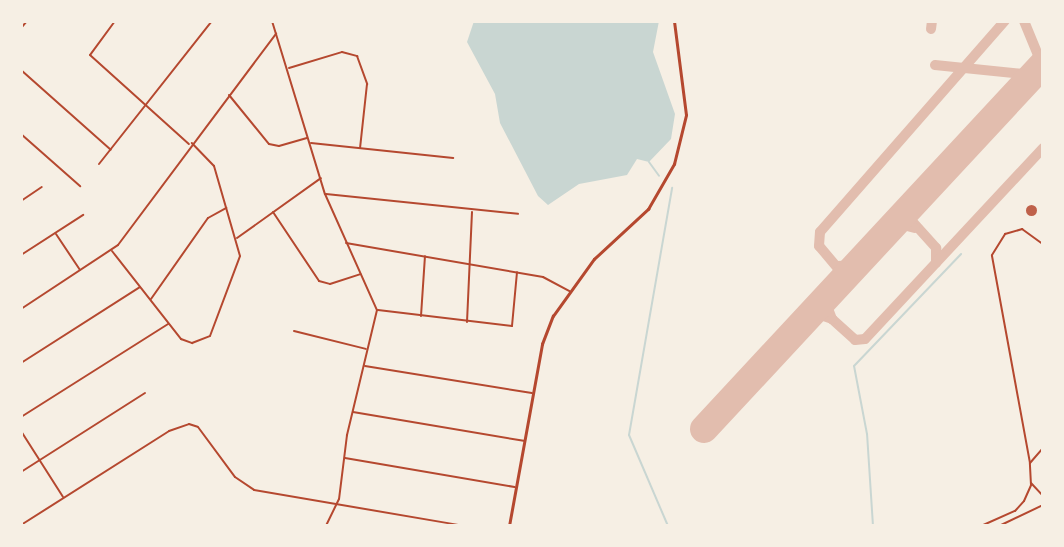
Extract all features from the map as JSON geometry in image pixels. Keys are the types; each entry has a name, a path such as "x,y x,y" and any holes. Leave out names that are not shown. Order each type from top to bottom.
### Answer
{"main road":[{"path":"509,526 542,344 569,291 594,259 648,209 674,164 686,103 674,21"}],"street":[{"path":"21,28 27,21"},
{"path":"112,251 169,323 190,343 210,336 239,265 236,239 214,166 90,55 115,21"},
{"path":"99,164 212,21"},
{"path":"272,21 325,194 377,310 352,412 337,504 326,526"},
{"path":"21,309 112,251 276,33"},
{"path":"288,68 342,52 357,57 367,84 360,148"},
{"path":"21,70 111,150"},
{"path":"228,94 269,144 285,145 308,138"},
{"path":"21,134 80,186"},
{"path":"310,143 453,158"},
{"path":"236,239 320,178"},
{"path":"21,201 42,187"},
{"path":"325,194 518,214"},
{"path":"150,300 208,218 226,208"},
{"path":"467,323 472,210"},
{"path":"272,212 319,282 330,284 361,274"},
{"path":"21,255 83,215"},
{"path":"981,526 1015,511 1030,492 1030,463 992,255 1005,234 1022,229 1043,244"},
{"path":"56,233 80,271"},
{"path":"345,243 543,277 569,291"},
{"path":"421,317 425,256"},
{"path":"377,310 510,327 515,323 517,272"},
{"path":"21,363 140,287"},
{"path":"21,417 169,323"},
{"path":"294,331 368,349"},
{"path":"363,366 532,393"},
{"path":"21,472 145,393"},
{"path":"352,412 524,441"},
{"path":"21,525 169,431 189,424 201,430 247,487 464,526"},
{"path":"21,431 64,498"},
{"path":"1030,463 1043,448"},
{"path":"344,458 516,487"},
{"path":"1029,475 1043,496"},
{"path":"999,526 1043,505"}],"shaded area":[{"path":"474,21 659,21 653,52 675,114 671,139 649,162 637,159 627,175 579,184 548,205 538,196 500,123 495,94 467,42"}],"building":[{"path":"1031,205 1035,206 1035,214 1031,215 1027,214 1026,210 1027,206"}],"waterway":[{"path":"649,162 659,176"},
{"path":"668,526 629,435 672,188"},
{"path":"873,526 867,434 854,366 961,254"}],"taxiway":[{"path":"931,29 932,21"},
{"path":"838,285 841,272 819,246 820,232 1005,21"},
{"path":"1024,21 1043,67"},
{"path":"935,65 1043,76"},
{"path":"1015,94 1043,79"},
{"path":"830,294 827,306 832,319 855,340 865,339 1043,148"},
{"path":"916,201 911,220 936,248 936,263"},
{"path":"890,230 903,225 915,228"},
{"path":"838,266 857,265"},
{"path":"807,319 821,315 832,319"}],"runway":[{"path":"704,429 1043,64"}]}
